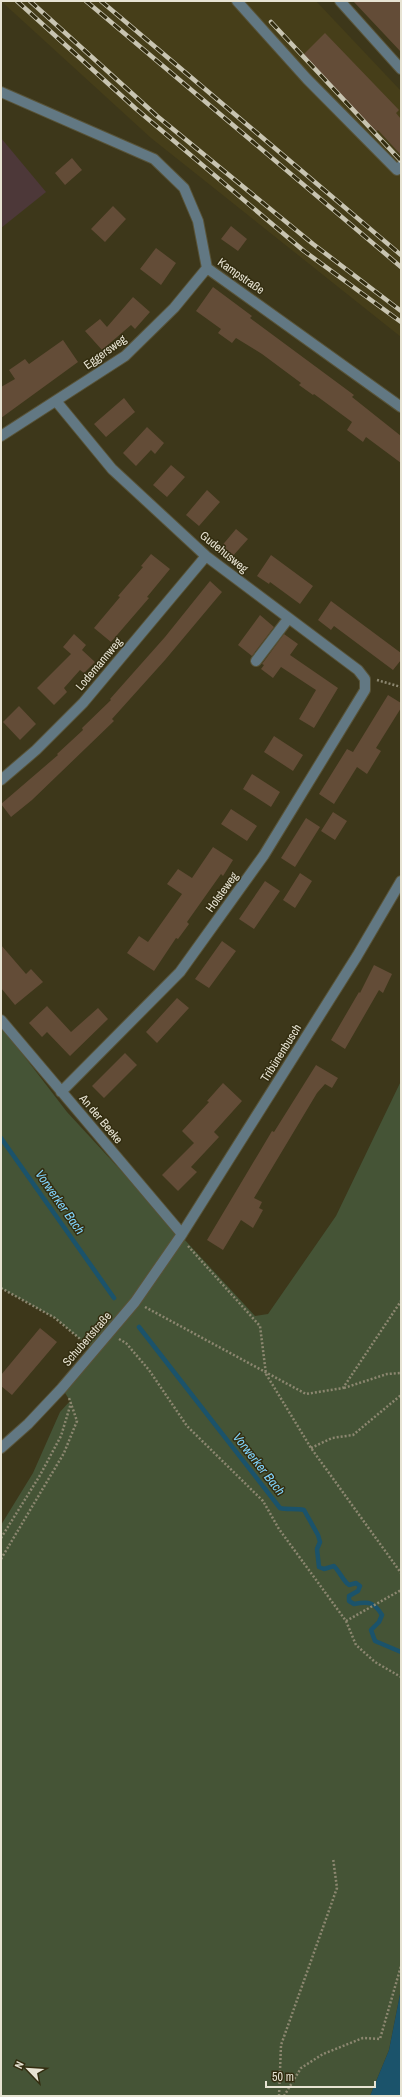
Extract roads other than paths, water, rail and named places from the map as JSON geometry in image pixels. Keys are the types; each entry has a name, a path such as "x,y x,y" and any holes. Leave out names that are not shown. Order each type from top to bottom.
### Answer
{"street":[{"path":"237,1 307,79 397,170 401,166"},
{"path":"340,1 401,69"},
{"name":"Kampstraße","path":"1,92 154,158 184,188 198,221 207,268 401,407"},
{"name":"Eggersweg","path":"1,436 125,356 174,308 207,268"},
{"name":"Gudehusweg","path":"56,401 112,469 206,556 358,670 365,680"},
{"name":"Lodemannweg","path":"1,780 36,750 83,703 206,556"},
{"path":"256,661 288,619"},
{"name":"Holsteweg","path":"61,1092 180,972 264,855 365,690 365,680"},
{"name":"Tribünenbusch","path":"181,1235 357,956 401,881"},
{"name":"An der Beeke","path":"1,1020 181,1235"},
{"name":"Schubertstraße","path":"1,1448 28,1424 110,1334 135,1302 181,1235"}],"water":[{"path":"401,1989 401,2096 370,2096 389,2050"}],"waterway":[{"name":"Vorwerker Bach","path":"1,1138 114,1298"},
{"name":"Vorwerker Bach","path":"139,1327 280,1508 304,1510 318,1535 320,1542 317,1549 319,1567 324,1569 334,1566 349,1585 356,1583 360,1586 358,1591 349,1596 349,1601 354,1604 367,1603 374,1605 382,1615 379,1622 371,1630 375,1641 401,1652"}],"railway":[{"path":"17,1 135,108 304,251 401,322"},
{"path":"30,1 157,116 313,244 401,311"},
{"path":"86,1 401,267"},
{"path":"101,1 401,255"},
{"path":"271,22 401,161"}]}
